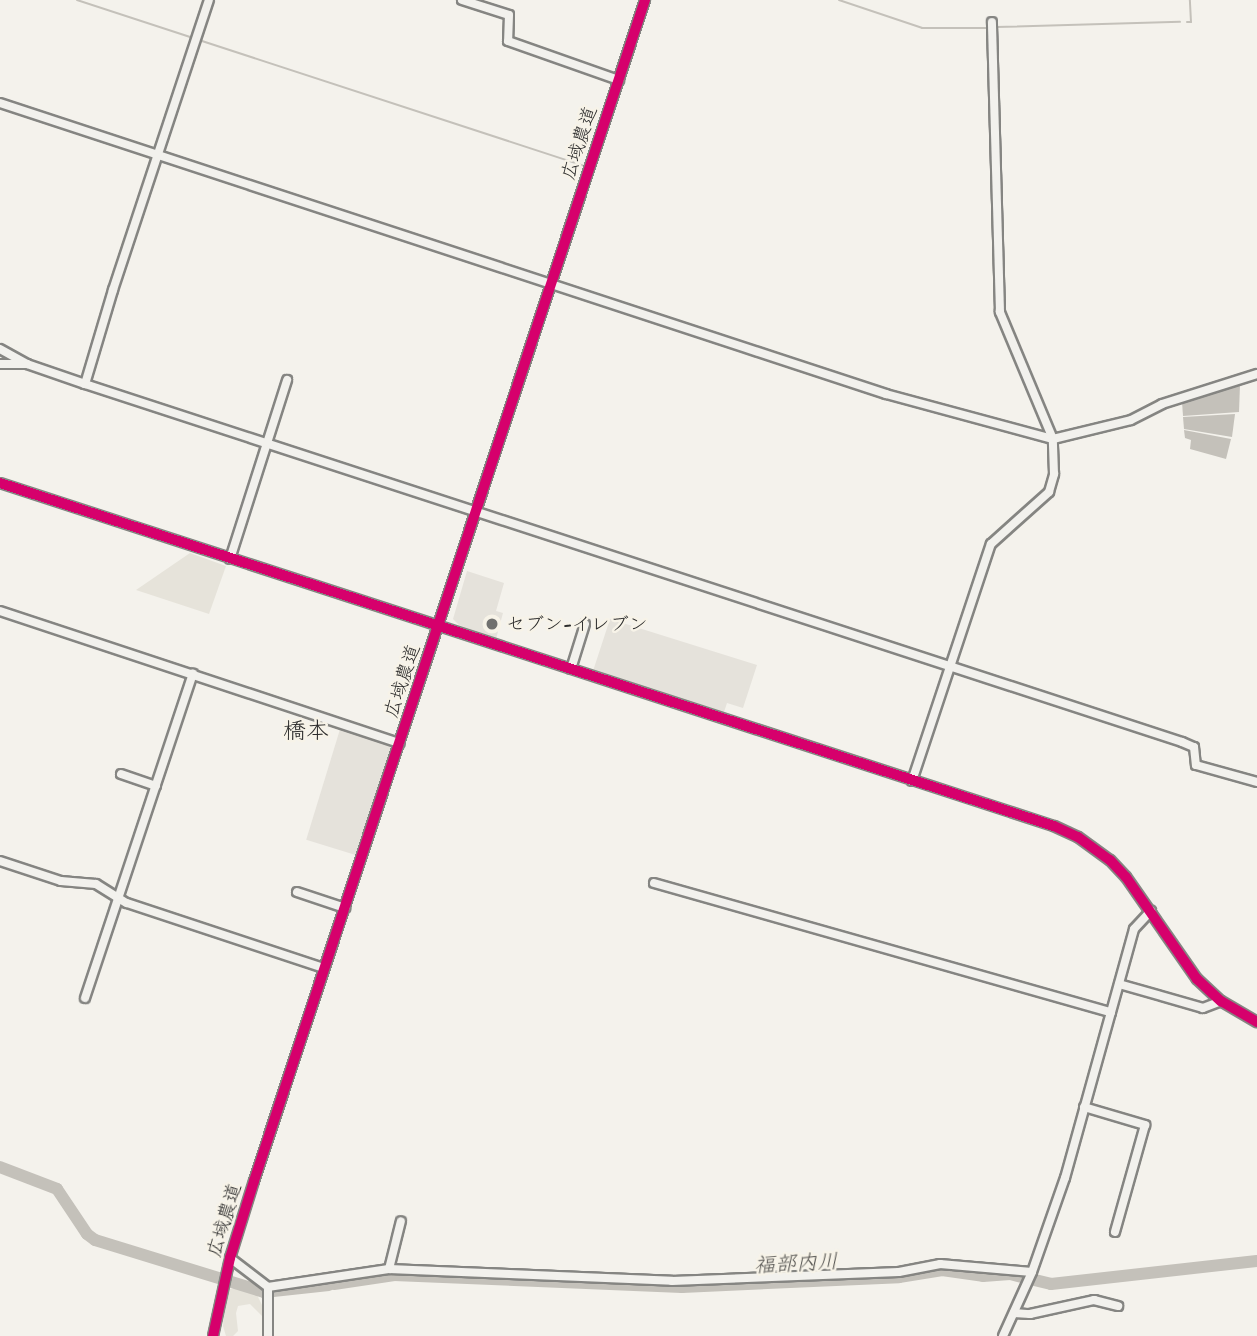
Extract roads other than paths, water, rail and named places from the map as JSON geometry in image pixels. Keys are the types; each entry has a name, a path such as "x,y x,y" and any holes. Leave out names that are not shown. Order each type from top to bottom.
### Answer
{"street":[{"path":"85,384 209,0"},
{"path":"463,0 509,15 508,41 548,58 619,80"},
{"name":"広域農道","path":"213,1336 230,1258 645,0"},
{"path":"912,781 991,544 1049,492 1054,474 1053,439 1000,312 993,26"},
{"path":"0,103 886,394 1053,439 1131,420 1162,404 1257,374"},
{"path":"0,349 27,364 85,384 949,668 1182,741 1194,747 1196,765 1257,782"},
{"path":"0,365 27,364"},
{"path":"230,559 287,380"},
{"path":"0,484 1054,826 1078,837 1118,869 1198,979 1221,1001 1257,1022"},
{"path":"0,611 400,743"},
{"path":"571,669 585,624"},
{"path":"85,998 192,674"},
{"path":"121,774 156,786"},
{"path":"0,861 61,881 96,884 127,903 324,968"},
{"path":"654,883 1111,1012"},
{"path":"297,892 345,908"},
{"path":"1003,1336 1029,1278 1065,1178 1134,929 1151,911"},
{"path":"1119,984 1203,1007 1221,1001"},
{"path":"1084,1107 1145,1125 1115,1232"},
{"path":"389,1269 401,1221"},
{"path":"230,1258 268,1290 268,1336"},
{"path":"268,1290 389,1269 672,1281 899,1272 940,1264 1029,1278"},
{"path":"1014,1313 1030,1314 1094,1300 1118,1306"}],"waterway":[{"path":"77,0 190,37"},
{"path":"839,0 922,28 990,28"},
{"path":"1187,22 1191,22 1190,0"},
{"path":"996,27 1180,22"},
{"path":"202,41 584,166"},
{"name":"福部内川","path":"0,1167 57,1189 87,1234 95,1240 264,1292 329,1285"},
{"name":"福部内川","path":"334,1284 394,1275 682,1287 899,1277 942,1270 983,1276 1010,1274 1051,1284 1257,1261"}],"place":[{"name":"セブン-イレブン","path":"492,624"}],"district":[{"name":"橋本","path":"306,731"}]}
